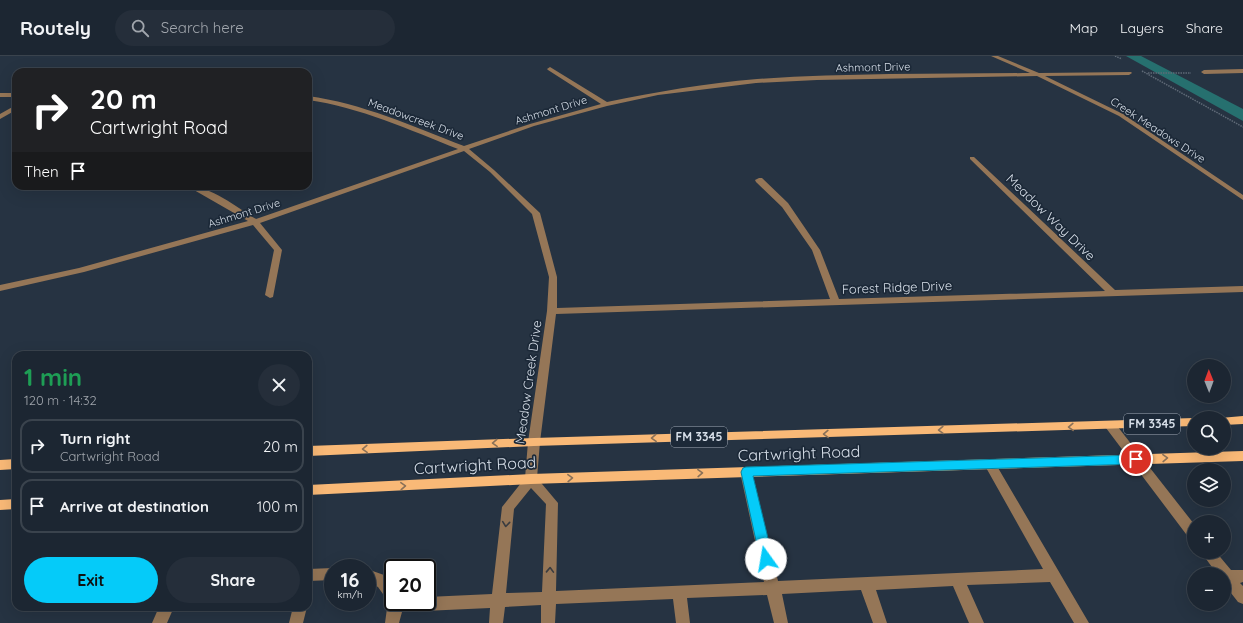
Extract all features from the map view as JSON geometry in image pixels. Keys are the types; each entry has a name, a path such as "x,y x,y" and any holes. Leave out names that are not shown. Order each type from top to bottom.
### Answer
{"main road":[{"path":"1231,421 1243,420"},
{"name":"Cartwright Road","path":"312,451 534,442 1187,422"},
{"name":"Cartwright Road","path":"312,490 531,479 1243,456"},
{"path":"0,465 12,464"},
{"path":"0,505 12,504"}],"street":[{"name":"Creek Meadows Drive","path":"994,56 1037,74 1121,115 1243,198"},
{"path":"550,69 606,104"},
{"path":"1204,72 1243,71"},
{"name":"Ashmont Drive","path":"0,288 81,270 255,222 465,149 532,124 606,104 658,93 756,81 817,78 1129,73"},
{"path":"0,95 12,95"},
{"name":"Meadowcreek Drive","path":"312,99 323,100 391,120 465,149 492,171 536,213 553,277 552,311"},
{"path":"0,117 12,110"},
{"name":"Meadow Way Drive","path":"972,158 1113,293"},
{"path":"758,180 785,206 816,250 836,302"},
{"path":"199,190 214,197 255,222 278,250 270,295"},
{"name":"Forest Ridge Drive","path":"552,311 1243,289"},
{"name":"Meadow Creek Drive","path":"531,479 534,442 552,311"},
{"path":"1110,425 1187,525"},
{"path":"990,464 1082,623"},
{"path":"746,472 781,623"},
{"path":"496,623 508,507 531,479 552,503 548,623"},
{"path":"1213,559 1219,567"},
{"path":"312,576 324,575"},
{"path":"436,601 549,598 1054,575"},
{"path":"1231,577 1243,576"},
{"path":"376,578 384,584"},
{"path":"957,580 977,623"},
{"path":"1231,582 1243,597"},
{"path":"866,583 880,623"},
{"path":"679,592 683,623"},
{"path":"159,623 165,611"},
{"path":"296,623 299,611"},
{"path":"392,623 394,611"}],"path":[{"path":"1115,56 1125,61"},
{"path":"1141,70 1243,127"},
{"path":"1151,73 1179,73"}],"shaded area":[{"path":"1126,56 1141,56 1243,109 1243,121"}],"route":[{"path":"766,559 746,472 1136,459"}]}
